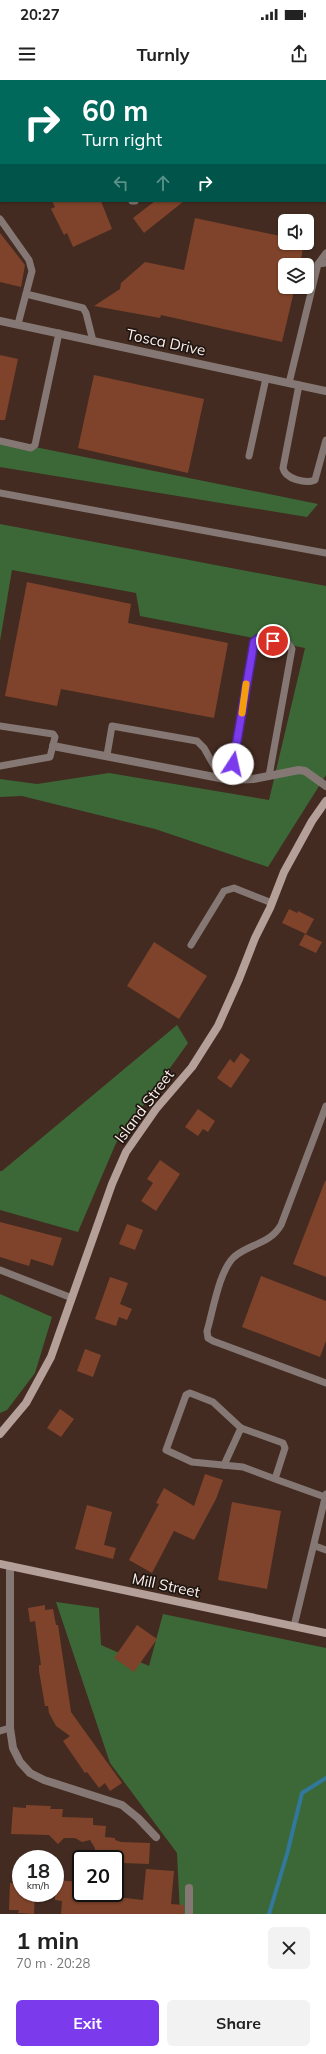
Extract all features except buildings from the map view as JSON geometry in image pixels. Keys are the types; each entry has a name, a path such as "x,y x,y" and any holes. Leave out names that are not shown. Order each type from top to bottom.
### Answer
{"street":[{"name":"Tosca Drive","path":"0,320 326,391"},
{"path":"53,746 107,755 230,780 269,776 298,770 305,771 326,786"},
{"name":"Island Street","path":"0,1434 26,1403 47,1364 72,1298 91,1240 126,1152 156,1109 192,1067 218,1026 284,872 312,820 326,801"},
{"name":"Mill Street","path":"0,1564 326,1633"},
{"path":"10,1566 10,1728 13,1748 20,1762 30,1773 50,1782 122,1805 138,1818 156,1837"},
{"path":"189,1914 190,1888"}],"lane":[{"path":"0,219 29,260 32,271 18,324"},
{"path":"289,383 326,253"},
{"path":"26,294 83,308 86,313 93,341"},
{"path":"0,441 31,448 35,445 59,333"},
{"path":"249,456 266,378"},
{"path":"299,385 283,468 284,473 287,476 310,482 315,480 326,440"},
{"path":"0,493 326,553"},
{"path":"230,780 254,642 259,638 288,643 292,649 269,776"},
{"path":"0,726 53,734 54,737 52,754 48,758 0,766"},
{"path":"107,755 112,726 192,740 204,748 221,778"},
{"path":"192,945 224,891 234,888 272,903"},
{"path":"326,1106 281,1225 276,1233 268,1240 240,1252 226,1267 207,1331 208,1338 213,1341 326,1383"},
{"path":"0,1270 72,1298"},
{"path":"275,1479 284,1445 241,1428 214,1402 190,1393 186,1395 166,1450 192,1462 247,1468 275,1479 326,1496 294,1626"},
{"path":"224,1465 241,1428"},
{"path":"314,1546 326,1550"},
{"path":"0,1731 10,1728"}],"green space":[{"path":"0,440 318,504 307,517 0,467"},
{"path":"0,524 326,586 326,775 268,867 155,829 22,796 0,797 0,779 37,784 109,773 269,800 305,648 140,616 136,593 12,570 0,641"},
{"path":"177,1025 188,1043 116,1143 78,1232 0,1210 0,1171 2,1171"},
{"path":"0,1294 52,1317 35,1373 7,1410 0,1413"},
{"path":"56,1602 99,1608 101,1645 149,1666 163,1614 326,1648 326,1914 180,1914 177,1853 110,1763"}],"waterway":[{"path":"269,1914 287,1854 302,1793 326,1778"}],"slow traffic":[{"path":"242,713 246,684"}],"route":[{"path":"233,764 254,642 259,638 273,641"}]}
